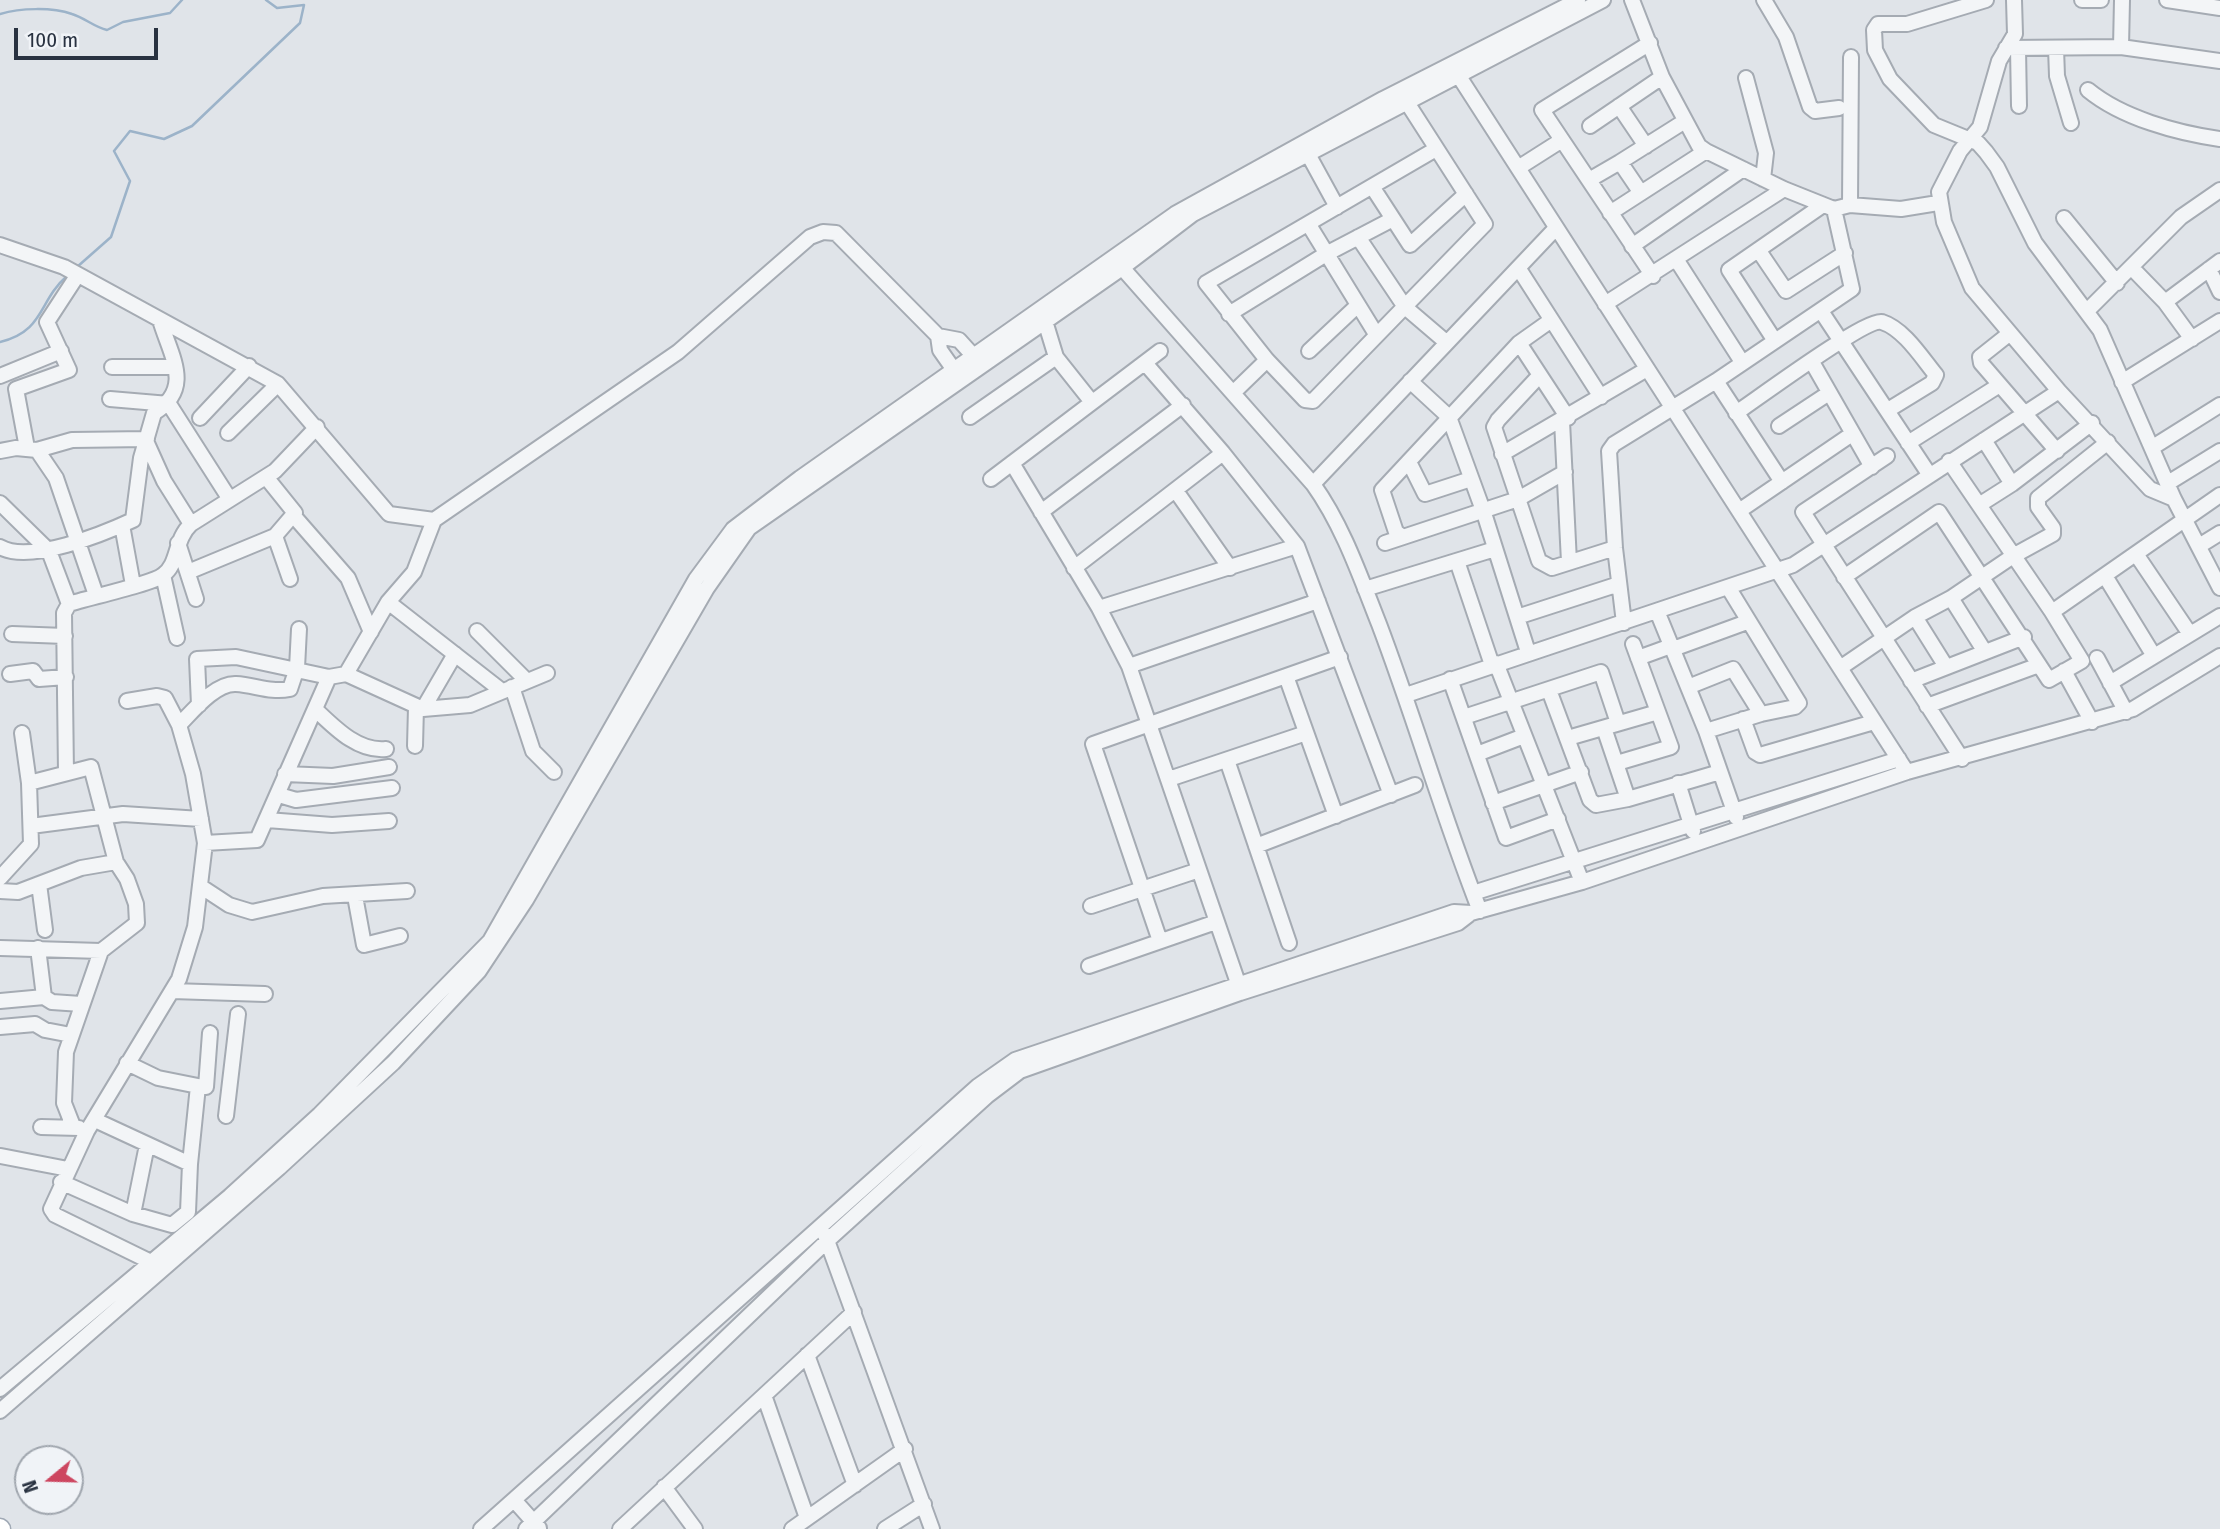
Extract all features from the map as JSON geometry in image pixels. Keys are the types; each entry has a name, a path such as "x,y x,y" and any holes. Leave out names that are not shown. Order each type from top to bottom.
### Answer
{"street":[{"path":"978,361 1045,321 1180,211 1455,69 1578,0"},
{"path":"0,1411 208,1222 319,1115 490,941 696,579 733,529 800,478 958,376 1118,263 1194,214 1408,104 1455,69 1603,0"},
{"path":"1624,623 1615,548 1609,451 1614,444 1716,381 1852,289 1845,253 1829,207 1784,189 1699,146 1662,78 1632,0"},
{"path":"1764,0 1786,37 1810,107 1815,111 1839,108"},
{"path":"1986,0 1907,24 1881,23 1874,30 1878,60 1913,107 1934,125 1978,143 1997,167 2035,243 2087,311 2106,341 2174,499 2218,579"},
{"path":"2014,0 2015,34 2012,48 1980,127 1943,180 1938,203 1958,260 1972,288 2059,391 2150,489 2174,499"},
{"path":"2082,0 2101,0"},
{"path":"2121,47 2122,0"},
{"path":"2167,0 2220,8"},
{"path":"1650,43 1542,110 1653,276"},
{"path":"2012,48 2121,47 2220,61"},
{"path":"2012,48 2018,106"},
{"path":"2056,48 2057,76 2071,123"},
{"path":"1850,205 1851,57"},
{"path":"1455,69 1555,229 1907,772"},
{"path":"1590,126 1662,78"},
{"path":"1746,78 1766,153 1763,179"},
{"path":"2088,90 2108,105 2193,135 2220,139"},
{"path":"1408,104 1485,223 1313,401 1305,400 1267,360 1206,284 1436,149"},
{"path":"1619,106 1646,146"},
{"path":"1589,180 1685,121"},
{"path":"1518,168 1562,140"},
{"path":"1610,213 1706,151"},
{"path":"1308,154 1337,207"},
{"path":"1620,162 1641,193"},
{"path":"1632,246 1743,169"},
{"path":"1373,188 1410,246 1466,194"},
{"path":"1605,304 1653,276 1784,189"},
{"path":"2087,311 2181,217 2220,190"},
{"path":"1775,341 1729,270 1829,207 1850,205 1901,209 1938,203"},
{"path":"2064,218 2117,283"},
{"path":"1229,314 1326,254 1391,220"},
{"path":"1309,225 1376,334"},
{"path":"1313,484 1555,229"},
{"path":"346,674 388,602 414,572 434,520 678,352 810,237 823,232 836,233 938,336 959,340 978,361"},
{"path":"1358,237 1405,307 1446,342"},
{"path":"0,245 64,267 278,384 389,514 434,520"},
{"path":"1759,251 1786,291 1845,253"},
{"path":"1676,260 1742,362"},
{"path":"1118,263 1313,484 1339,527 1366,589 1406,695 1473,893 1476,912"},
{"path":"2165,302 2215,265 2220,292"},
{"path":"2132,268 2165,302 2192,339"},
{"path":"1519,269 1601,397"},
{"path":"77,276 47,322 69,370 16,389 32,449 55,478 96,595"},
{"path":"1309,351 1358,305"},
{"path":"1821,311 1929,474"},
{"path":"0,547 10,553 49,551 133,520 154,413 169,404 177,391 174,367 160,320"},
{"path":"1045,321 1056,357 1091,401"},
{"path":"1403,537 1396,532 1382,489 1519,343 1550,321"},
{"path":"2122,382 2220,321"},
{"path":"1737,413 1842,339 1871,323 1881,322 1894,329 1913,347 1936,375 1931,383 1888,410"},
{"path":"2009,334 1980,357 1998,386 2057,451"},
{"path":"938,336 940,350 958,376"},
{"path":"1519,343 1565,420 1569,562"},
{"path":"0,376 61,351"},
{"path":"991,479 1160,351"},
{"path":"970,417 1056,357"},
{"path":"1233,393 1267,360"},
{"path":"1812,362 1871,467"},
{"path":"1145,363 1223,453 1297,546 1391,795"},
{"path":"200,418 249,366"},
{"path":"112,367 174,367"},
{"path":"1502,454 1565,420 1647,369"},
{"path":"1540,375 1495,424 1495,433 1539,561 1552,568 1615,548"},
{"path":"1410,381 1448,417 1484,513 1528,652"},
{"path":"1716,381 1782,482"},
{"path":"228,433 278,384"},
{"path":"1908,443 1998,386"},
{"path":"1406,695 1793,565 1949,461 2025,416 2059,391"},
{"path":"1779,426 1829,393"},
{"path":"110,399 169,404"},
{"path":"169,404 229,499"},
{"path":"1041,512 1183,405"},
{"path":"2153,447 2220,405"},
{"path":"1979,505 2012,484 2092,424"},
{"path":"66,773 64,613 69,604 163,575 175,559 180,534 191,524 275,471 317,427"},
{"path":"1739,511 1852,434"},
{"path":"0,451 32,449 72,440 147,440"},
{"path":"147,440 164,481 191,524"},
{"path":"1984,440 2012,484"},
{"path":"1840,668 1915,617 1951,598 2054,531 2038,507 2038,498 2108,442"},
{"path":"2168,483 2220,451"},
{"path":"1074,568 1223,453"},
{"path":"1887,456 1803,512 1962,759"},
{"path":"1844,577 1939,512 2024,637 2049,680 2082,661 2052,612 1949,461"},
{"path":"1409,462 1425,494 1471,479"},
{"path":"1012,463 1099,608 1129,666 1238,983"},
{"path":"1385,543 1484,513 1518,499 1565,472"},
{"path":"265,477 295,513 293,515 348,578 371,632"},
{"path":"1176,491 1230,568"},
{"path":"2052,612 2220,495"},
{"path":"0,503 49,551 69,604"},
{"path":"188,572 275,536 293,515"},
{"path":"122,525 134,585"},
{"path":"2199,546 2220,533"},
{"path":"275,536 290,579"},
{"path":"178,544 196,599"},
{"path":"1099,608 1297,546"},
{"path":"1366,589 1495,549"},
{"path":"2136,554 2190,634"},
{"path":"1457,561 1494,664 1582,882"},
{"path":"163,575 177,638"},
{"path":"2105,576 2154,656"},
{"path":"1517,617 1619,584"},
{"path":"1706,731 1761,713 1795,707 1799,703 1728,587"},
{"path":"1951,598 1985,652"},
{"path":"1129,666 1318,601"},
{"path":"388,602 455,654 507,689 533,751 554,772"},
{"path":"1657,611 1706,731 1739,828"},
{"path":"2110,683 2220,616"},
{"path":"1915,617 1945,665"},
{"path":"1616,763 1671,747 1635,651 1672,648 1747,622"},
{"path":"180,725 199,705 224,686 234,684 267,691 290,689 297,668 299,629"},
{"path":"477,631 527,681"},
{"path":"12,634 65,636"},
{"path":"1911,681 1945,665 2024,637"},
{"path":"415,746 420,708 455,654"},
{"path":"514,1500 533,1527 828,1240 987,1096 1020,1070 1240,993 1458,923 1476,912 1582,882 1907,772 2126,712 2220,656"},
{"path":"199,705 197,659 236,657 330,677 346,674 420,708 470,705 547,673"},
{"path":"1160,942 1093,744 1149,722 1340,657"},
{"path":"2097,658 2126,712"},
{"path":"1927,706 2039,665"},
{"path":"1688,687 1733,670 1761,713"},
{"path":"10,674 33,671 39,679 66,677"},
{"path":"2064,671 2092,722"},
{"path":"1464,717 1601,672 1616,763 1628,799"},
{"path":"1286,676 1336,816"},
{"path":"205,843 257,840 330,677"},
{"path":"1450,679 1506,838 1558,819"},
{"path":"1549,690 1595,805 1628,799 1720,772"},
{"path":"127,701 158,696 165,698 180,725 193,774 205,843 195,927 179,979 91,1125 64,1175 52,1207 55,1215 151,1262"},
{"path":"315,709 337,730 371,751 386,749"},
{"path":"1568,738 1658,712"},
{"path":"1743,719 1755,752 1760,755 1874,722"},
{"path":"0,878 31,844 29,783 22,733"},
{"path":"1168,779 1306,733"},
{"path":"1477,754 1524,736"},
{"path":"1473,893 1899,759"},
{"path":"1227,760 1289,943"},
{"path":"29,783 91,767 116,862 127,879 136,904 137,923 101,951 66,1052 64,1103 73,1126"},
{"path":"285,774 332,776 388,767"},
{"path":"1493,803 1581,772"},
{"path":"1678,783 1696,843"},
{"path":"1256,846 1415,785"},
{"path":"279,795 296,800 392,788"},
{"path":"30,826 123,814 201,819"},
{"path":"267,820 332,825 389,821"},
{"path":"0,891 18,892 81,868 116,862"},
{"path":"1091,906 1199,870"},
{"path":"39,884 45,930"},
{"path":"200,886 229,905 252,912 323,896 407,891"},
{"path":"355,896 364,945 400,936"},
{"path":"481,1529 1003,1066 1030,1053 1454,912 1476,912"},
{"path":"1089,966 1216,922"},
{"path":"0,948 38,947 101,951"},
{"path":"38,947 44,997"},
{"path":"172,991 265,994"},
{"path":"0,1001 44,997 52,1002 81,1004"},
{"path":"226,1116 237,1014"},
{"path":"0,1027 35,1024 45,1031 71,1035"},
{"path":"1,1156 64,1175 133,1214 169,1225 187,1214 190,1164 210,1033"},
{"path":"127,1063 158,1078 229,1091"},
{"path":"41,1127 91,1125 190,1164"},
{"path":"133,1214 147,1146"},
{"path":"0,1389 151,1262 208,1222"},
{"path":"820,1227 828,1240 932,1529"},
{"path":"623,1528 854,1312"},
{"path":"807,1355 855,1485"},
{"path":"765,1398 807,1518"},
{"path":"792,1529 905,1449"},
{"path":"664,1487 695,1529"},
{"path":"885,1529 924,1504"}],"waterway":[{"path":"0,14 26,10 55,10 77,16 107,30 123,22 170,13 182,0"},
{"path":"77,267 111,237 130,181 114,151 130,131 164,139 192,126 300,23 304,5 277,8 266,0"},
{"path":"0,342 25,331 67,276"}]}
